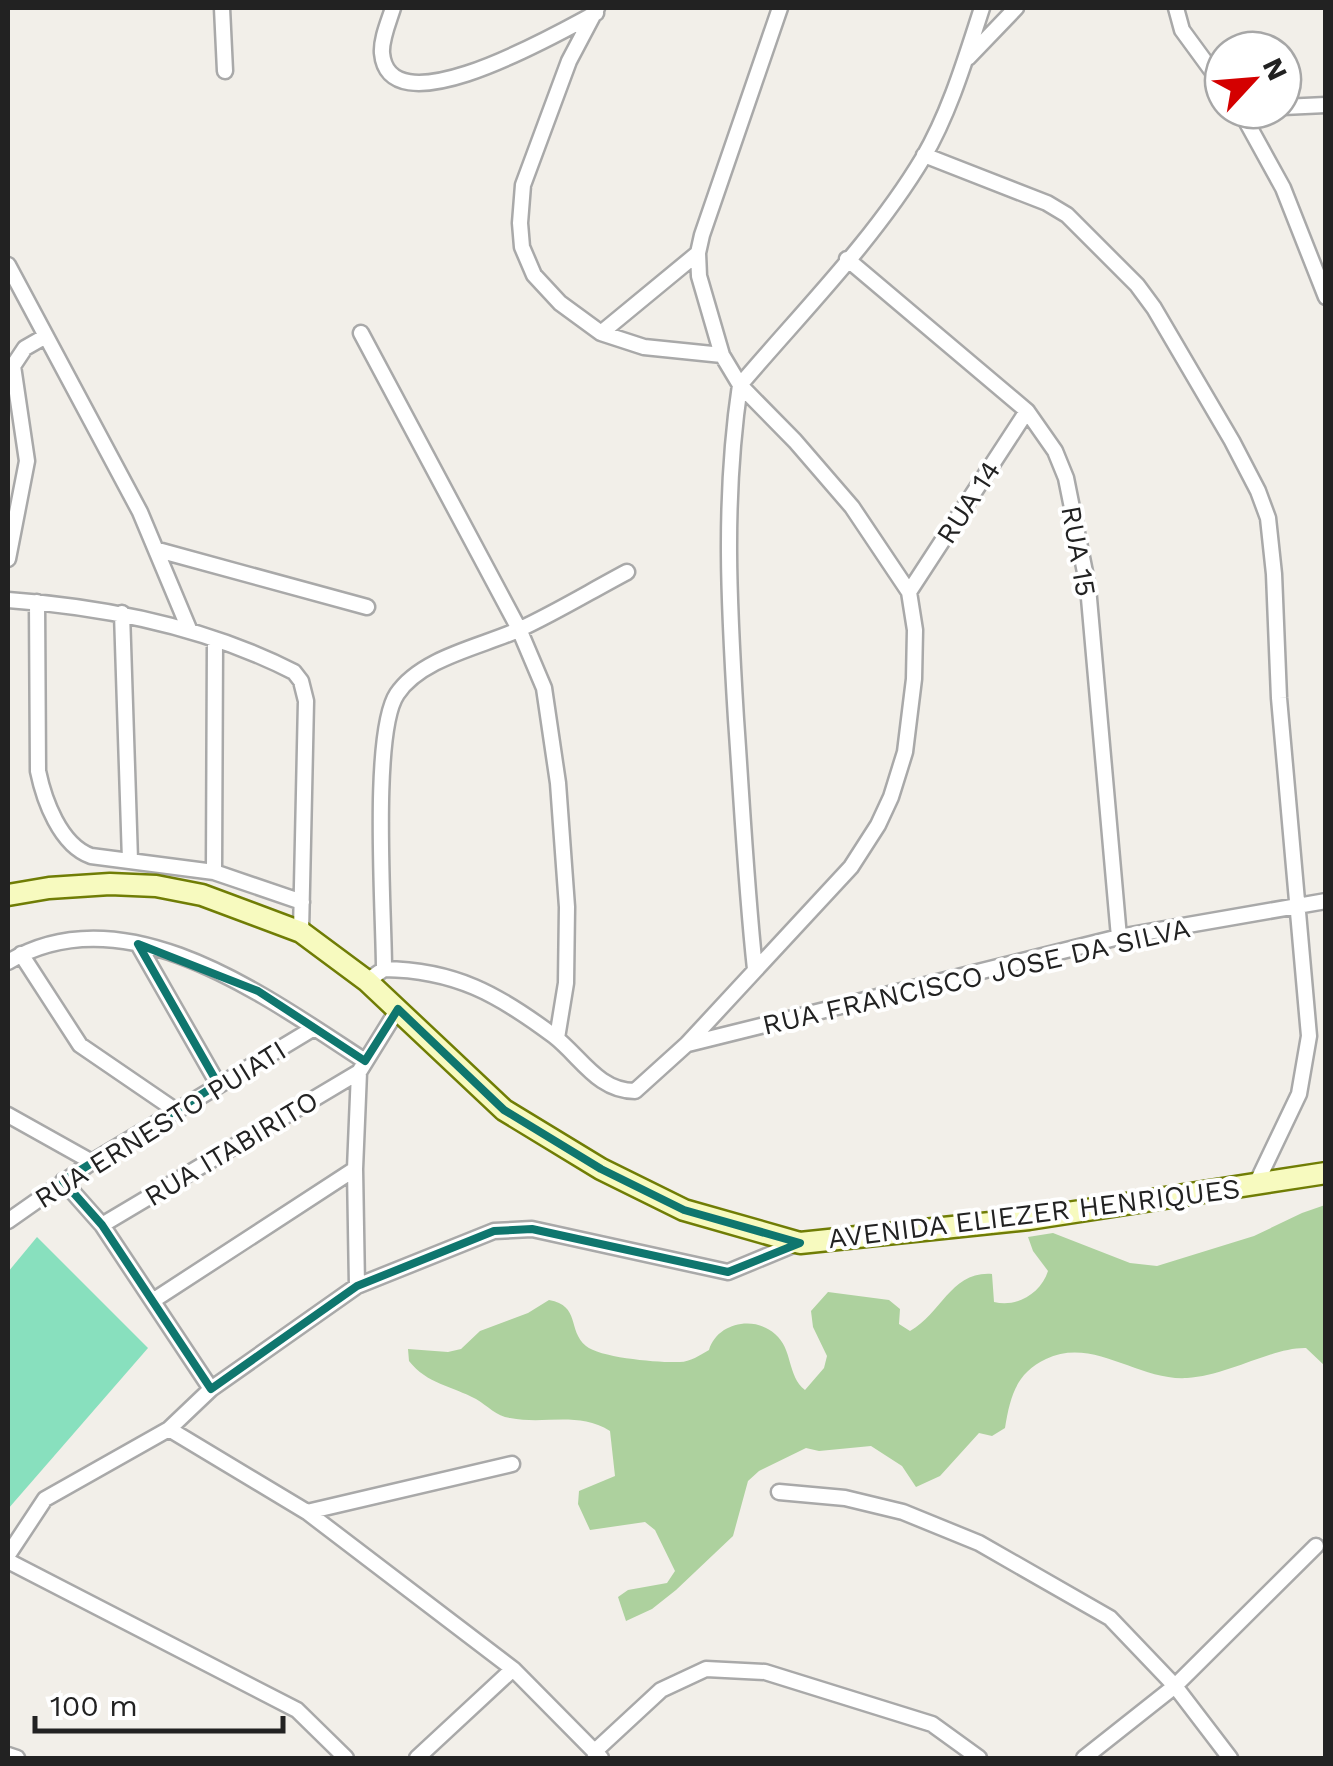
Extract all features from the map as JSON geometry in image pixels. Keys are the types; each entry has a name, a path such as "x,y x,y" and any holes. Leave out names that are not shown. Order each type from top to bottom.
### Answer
{"street":[{"path":"222,8 225,70"},
{"path":"393,8 382,48 383,60 398,78 421,83 445,81 489,67 599,9"},
{"path":"626,572 519,630 429,667 397,694 387,718 382,770 376,975 422,970 462,981 499,998 557,1038 599,1079 618,1091 635,1091 687,1044 851,867 878,825 905,752 914,679 915,630 910,592 852,507 795,441 740,386 722,355 703,296 698,253 780,8"},
{"path":"755,969 727,568 730,453 740,386 890,206 924,155 965,61 982,8"},
{"path":"965,61 1016,8"},
{"path":"1176,8 1182,30 1203,59"},
{"path":"599,9 570,61 523,185 522,247 534,275 560,302 601,333 644,347 722,355"},
{"path":"1253,130 1283,188 1324,290"},
{"path":"924,155 1047,203 1067,215 1145,294 1258,491 1268,518 1279,698 1309,1036 1299,1094 1256,1184"},
{"path":"601,333 698,253"},
{"name":"RUA 15","path":"847,259 1027,411 1055,451 1066,478 1088,587 1120,937"},
{"path":"8,265 158,550 190,630"},
{"path":"361,333 519,630 549,708 567,907 566,983 557,1038"},
{"path":"8,560 28,460 13,366 26,348 46,336"},
{"name":"RUA 14","path":"910,592 1027,411"},
{"path":"158,550 368,607"},
{"path":"8,600 122,614 190,630 284,667 302,681 306,701 301,932"},
{"path":"37,602 38,771 43,795 56,822 82,853 214,872 302,902"},
{"path":"122,614 130,860"},
{"path":"214,872 215,641"},
{"name":"AVENIDA ELIEZER HENRIQUES","path":"8,895 110,884 156,886 202,895 301,932 376,975 398,1008 504,1110 601,1169 684,1210 800,1242 1029,1219 1326,1173"},
{"name":"RUA FRANCISCO JOSE DA SILVA","path":"687,1044 1120,937 1326,901"},
{"path":"176,1110 80,1046 14,958 83,938 111,938 138,944 258,991 362,1066"},
{"path":"138,944 218,1084"},
{"path":"356,1286 355,1169 362,1066 398,1008"},
{"name":"RUA ERNESTO PUIATI","path":"10,1216 314,1028"},
{"name":"RUA ITABIRITO","path":"102,1225 362,1066"},
{"path":"8,1115 92,1162"},
{"path":"154,1300 355,1169"},
{"path":"63,1182 102,1225 210,1389"},
{"path":"346,1758 298,1710 8,1558 44,1499 170,1429 210,1389 356,1286 494,1232 532,1229 728,1272 800,1242"},
{"path":"170,1429 307,1512 513,1669 597,1755 661,1690 706,1669 765,1672 932,1724 979,1758"},
{"path":"307,1512 512,1464"},
{"path":"779,1492 845,1498 903,1512 979,1543 1110,1618 1175,1686 1230,1758"},
{"path":"1084,1758 1175,1686 1316,1546"},
{"path":"417,1758 513,1669"},
{"path":"8,1755 17,1758"}],"highlighted area":[{"path":"138,944 258,991 365,1061 398,1009 504,1110 601,1169 684,1210 800,1243 728,1272 532,1229 494,1231 357,1286 211,1389 102,1225 63,1181 218,1084"}],"green space":[{"path":"1325,1205 1325,1366 1306,1348 1187,1378 1151,1373 1081,1353 1046,1359 1028,1371 1016,1387 1005,1428 992,1436 979,1433 940,1476 916,1487 902,1466 871,1446 819,1451 806,1448 759,1471 748,1481 733,1536 676,1590 652,1609 626,1621 618,1597 628,1590 667,1583 675,1571 655,1530 645,1522 590,1530 578,1504 579,1491 615,1476 610,1431 573,1420 505,1417 432,1380 409,1361 408,1349 461,1349 480,1331 528,1313 549,1300 566,1307 586,1346 631,1359 687,1361 709,1350 728,1328 747,1324 766,1328 781,1340 795,1377 805,1390 824,1368 827,1356 813,1327 811,1311 828,1292 889,1300 900,1309 899,1324 910,1331 956,1286 978,1275 992,1274 994,1302 1019,1301 1034,1292 1048,1271 1028,1237 1053,1233 1130,1263 1157,1266 1254,1236"},
{"path":"37,1237 148,1348 8,1509 8,1272"}]}
